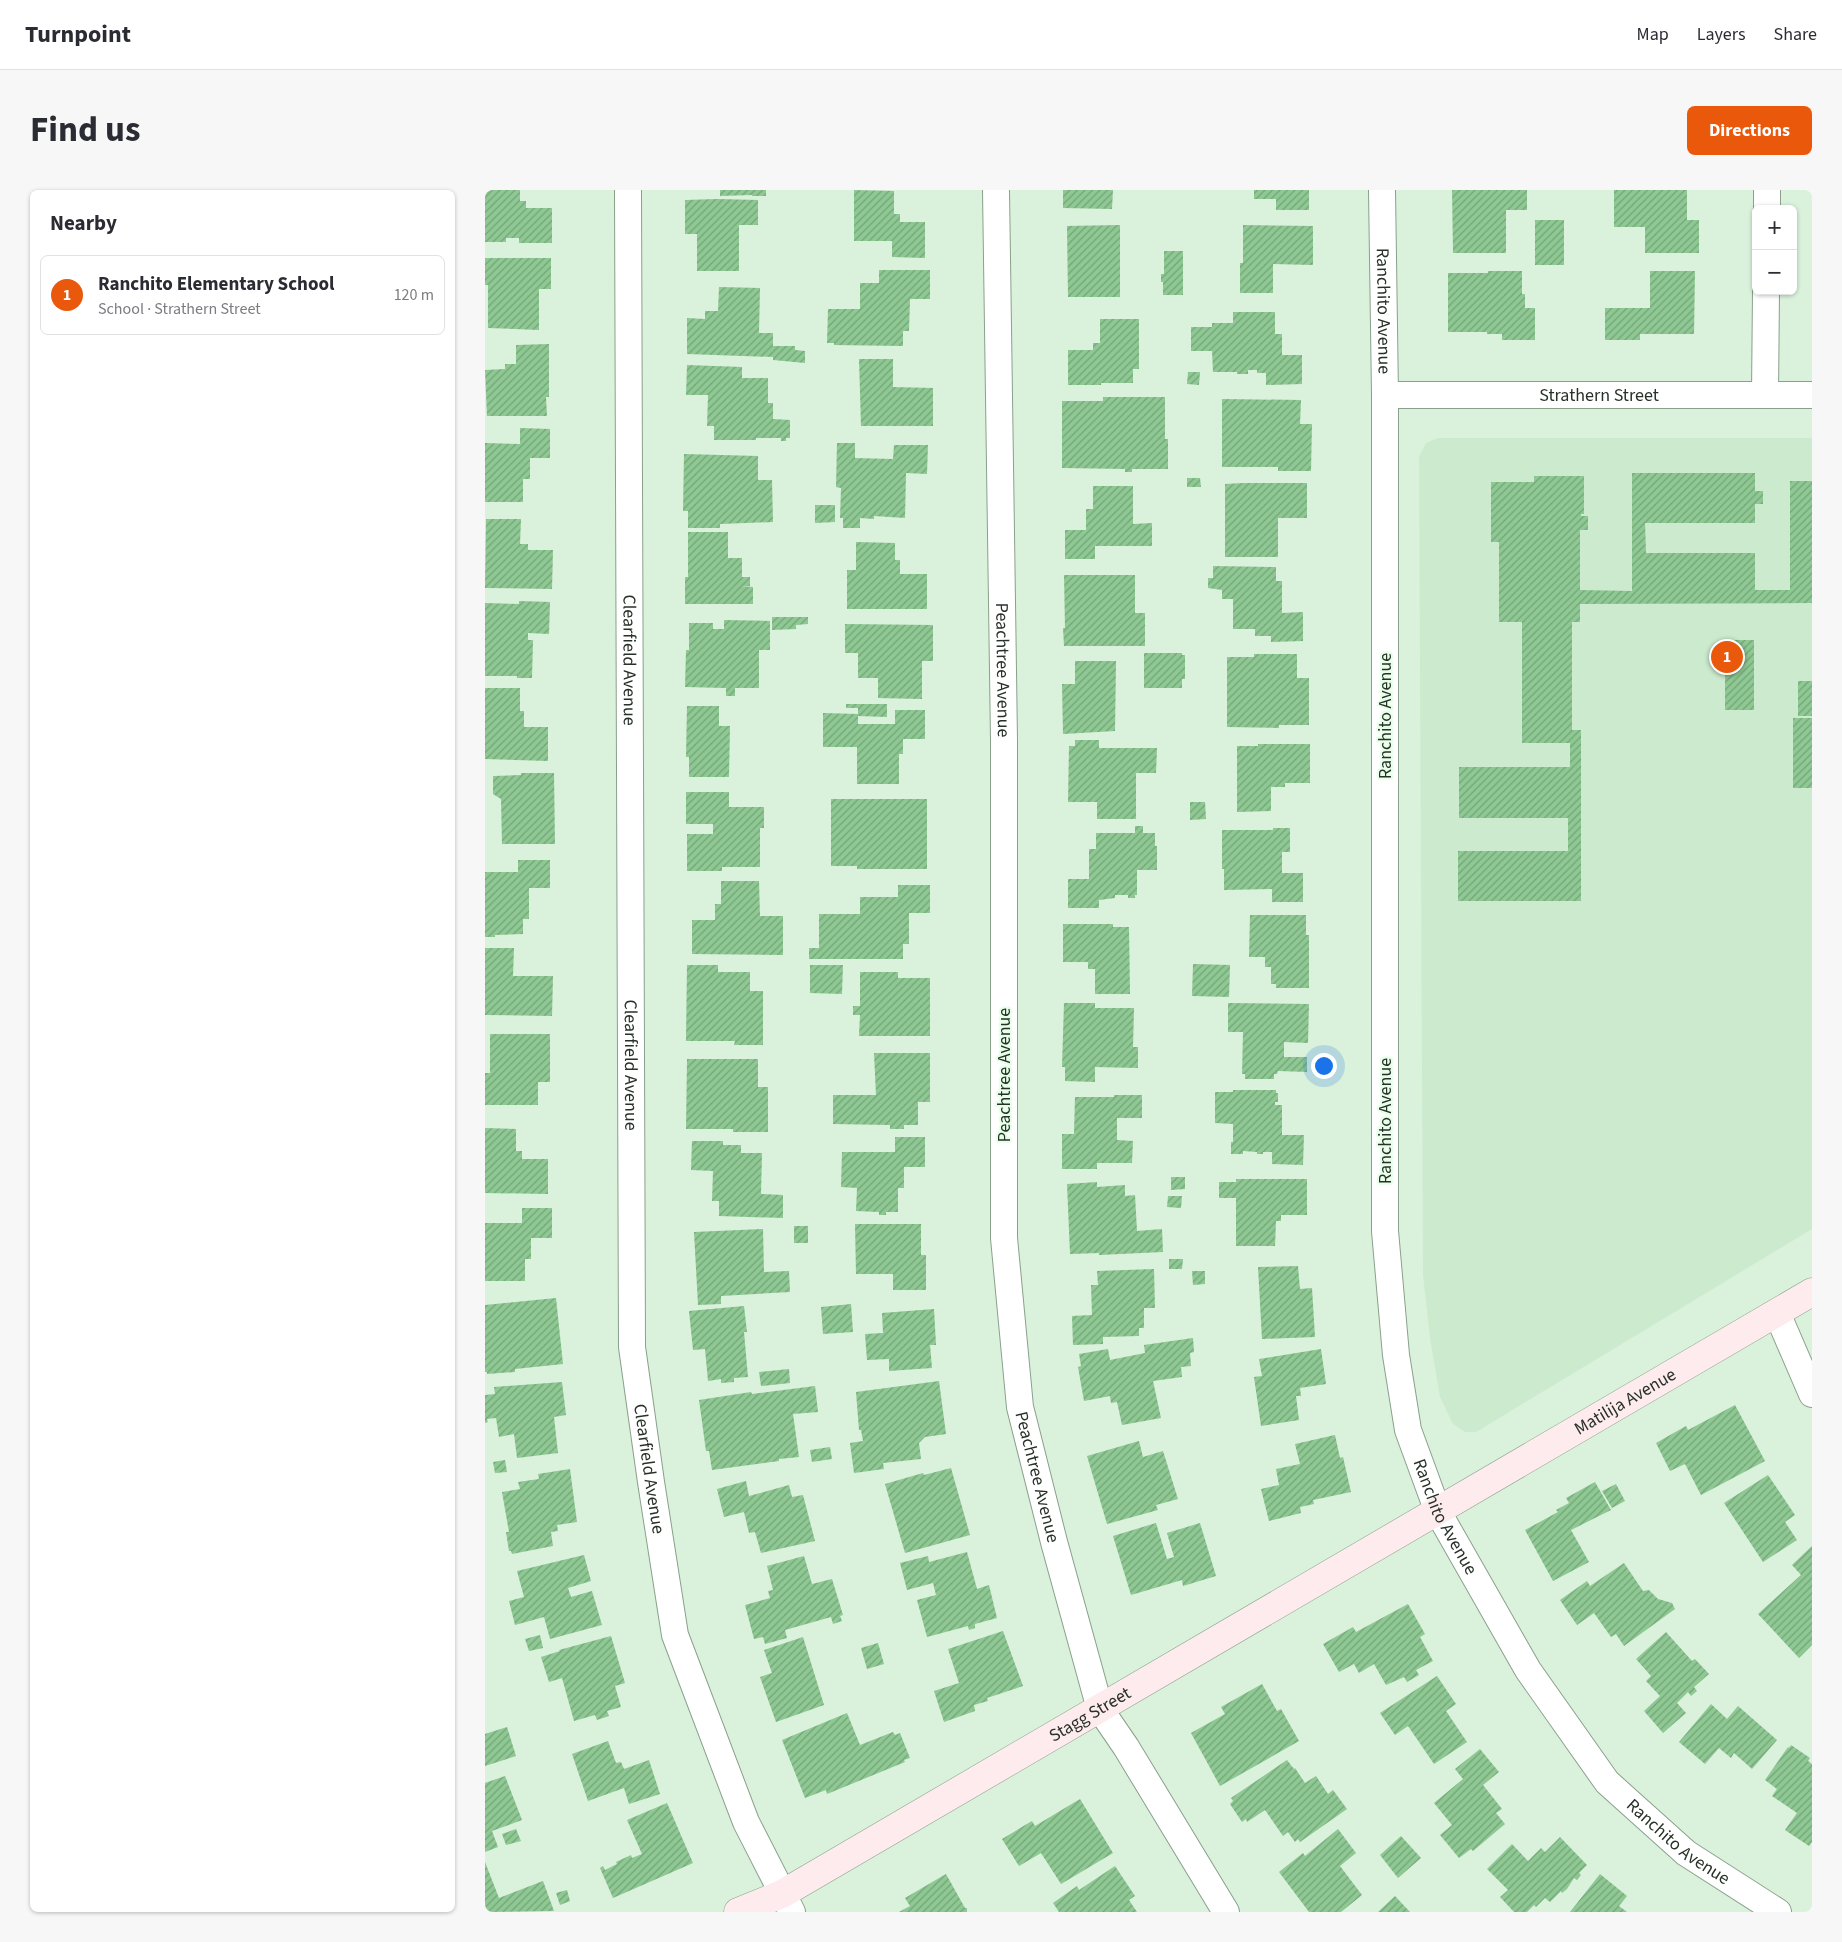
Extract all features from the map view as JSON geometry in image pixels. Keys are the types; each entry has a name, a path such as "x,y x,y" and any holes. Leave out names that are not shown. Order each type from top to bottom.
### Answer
{"street":[{"name":"Clearfield Avenue","path":"628,190 632,1347 675,1635 746,1822 787,1903"},
{"name":"Peachtree Avenue","path":"996,190 1004,740 1004,1238 1020,1408 1053,1542 1100,1708 1126,1747 1226,1912"},
{"name":"Ranchito Avenue","path":"1382,190 1385,395 1385,1231 1396,1355 1408,1430 1438,1512 1528,1670 1607,1782 1686,1853 1777,1912"},
{"path":"1767,190 1767,205"},
{"path":"1765,395 1766,295"},
{"name":"Strathern Street","path":"1385,395 1812,395"},
{"name":"Matilija Avenue","path":"1438,1512 1812,1292"},
{"path":"1777,1314 1812,1394"},
{"name":"Stagg Street","path":"738,1912 787,1903 1100,1708 1438,1512"}],"shaded area":[{"path":"1438,438 1812,438 1812,1229 1476,1432 1465,1432 1453,1424 1440,1397 1430,1338 1423,1275 1419,457 1426,443"}],"building":[{"path":"485,190 520,190 520,201 526,201 526,208 552,208 552,243 519,243 519,238 506,238 506,242 485,242"},
{"path":"720,190 766,190 766,196 720,196"},
{"path":"854,190 894,191 894,214 900,214 900,222 925,222 925,258 892,257 892,241 854,241"},
{"path":"1063,190 1113,190 1112,209 1063,208"},
{"path":"1254,190 1309,190 1309,210 1276,210 1276,199 1254,199"},
{"path":"1452,190 1527,190 1527,210 1506,210 1506,253 1453,253"},
{"path":"1614,190 1687,190 1687,220 1699,220 1699,253 1645,253 1645,227 1614,227"},
{"path":"685,200 758,200 758,225 739,225 739,271 697,271 697,234 685,234"},
{"path":"1535,220 1564,220 1564,265 1535,265"},
{"path":"1120,225 1120,297 1068,297 1067,226"},
{"path":"1243,225 1313,226 1313,265 1273,264 1273,293 1240,293 1240,263 1243,263"},
{"path":"1164,251 1183,251 1183,295 1163,295 1161,274 1164,274"},
{"path":"485,258 551,258 551,289 539,289 539,330 488,328 488,285 485,285"},
{"path":"879,270 930,270 930,299 910,299 909,331 903,331 903,346 834,345 834,343 827,343 828,309 860,309 860,283 879,283"},
{"path":"1488,271 1522,271 1522,294 1525,294 1525,308 1535,308 1535,340 1502,340 1502,334 1487,334 1487,332 1448,332 1448,273 1488,273"},
{"path":"1650,271 1695,271 1694,334 1640,334 1640,340 1605,340 1605,308 1650,308"},
{"path":"719,287 760,288 759,333 773,333 773,346 795,346 795,350 805,351 805,363 773,360 773,357 687,354 687,318 705,319 705,311 718,311"},
{"path":"1233,312 1275,312 1275,334 1282,334 1282,355 1302,355 1302,384 1266,385 1266,373 1257,373 1257,370 1248,370 1248,374 1213,372 1212,351 1191,351 1191,327 1212,327 1212,323 1233,323"},
{"path":"1100,319 1139,319 1139,369 1133,369 1133,383 1068,385 1068,350 1093,350 1093,343 1100,343"},
{"path":"549,344 549,397 546,397 547,416 487,416 485,370 505,369 505,364 516,364 516,345"},
{"path":"859,359 893,359 893,387 933,388 933,426 861,426"},
{"path":"687,365 742,367 742,378 768,378 768,403 773,403 773,419 790,420 790,438 786,438 786,441 781,441 781,438 714,440 714,426 707,426 708,395 686,395"},
{"path":"1188,372 1200,372 1199,385 1187,384"},
{"path":"1103,397 1165,397 1165,439 1168,439 1168,469 1132,469 1132,472 1125,472 1125,469 1062,468 1062,401 1103,401"},
{"path":"1222,399 1301,400 1300,424 1312,424 1311,471 1278,471 1278,467 1222,467"},
{"path":"520,428 550,429 550,458 530,458 530,479 523,479 523,502 485,502 485,443 520,444"},
{"path":"837,443 855,443 855,458 893,459 894,445 928,445 927,474 906,473 905,518 874,516 874,519 860,518 860,528 843,528 843,518 840,518 841,488 836,487"},
{"path":"684,454 758,456 758,480 772,480 773,522 720,524 720,528 688,528 688,511 683,511"},
{"path":"1632,473 1755,473 1755,491 1763,491 1763,504 1755,504 1755,523 1645,523 1646,553 1755,553 1755,590 1790,590 1790,481 1812,481 1812,603 1580,604 1580,622 1572,622 1572,730 1581,730 1581,901 1458,901 1458,851 1568,851 1568,818 1459,818 1459,767 1570,767 1570,743 1522,743 1522,622 1499,622 1499,542 1491,542 1491,482 1534,482 1534,476 1584,476 1584,514 1581,514 1581,516 1588,516 1588,530 1580,530 1580,590 1632,591"},
{"path":"1187,478 1200,478 1201,487 1187,487"},
{"path":"1307,483 1307,518 1278,518 1278,557 1225,557 1225,484"},
{"path":"1093,486 1133,486 1133,524 1152,523 1152,546 1095,546 1095,559 1065,559 1065,530 1086,530 1086,509 1093,509"},
{"path":"815,505 835,505 835,522 815,523"},
{"path":"486,519 521,519 520,544 528,544 528,550 553,550 552,589 485,588"},
{"path":"688,532 728,532 728,558 742,558 742,577 750,577 750,586 741,586 753,587 753,604 685,604 685,577 688,577"},
{"path":"856,542 895,543 895,560 900,560 900,574 927,574 927,609 847,609 847,570 856,570"},
{"path":"1213,566 1276,567 1276,581 1282,581 1282,613 1303,612 1303,641 1271,642 1271,636 1255,636 1255,629 1233,629 1233,599 1222,599 1222,590 1208,588 1208,578 1213,578"},
{"path":"1064,575 1135,575 1135,613 1145,613 1145,646 1064,646"},
{"path":"519,601 550,602 549,634 528,633 528,640 533,640 532,678 485,676 485,603 519,604"},
{"path":"772,617 808,617 808,624 796,625 796,629 772,630"},
{"path":"724,620 770,621 770,650 759,650 759,688 735,688 735,696 726,696 726,688 685,687 686,650 689,650 689,623 713,623 713,629 724,629"},
{"path":"845,624 933,625 933,661 922,661 922,699 878,698 878,678 858,678 858,653 845,653"},
{"path":"1725,640 1754,640 1754,710 1725,710"},
{"path":"1144,653 1182,653 1182,655 1185,655 1185,679 1182,679 1182,688 1144,688"},
{"path":"1254,654 1297,654 1297,678 1309,678 1309,725 1279,725 1279,728 1227,727 1227,657 1254,657"},
{"path":"1075,661 1116,661 1115,731 1063,734 1062,684 1075,684"},
{"path":"1798,681 1812,681 1812,716 1798,716"},
{"path":"485,688 520,688 520,711 524,711 524,727 548,727 548,761 485,759"},
{"path":"846,704 887,704 887,717 858,716 858,724 895,724 895,710 925,710 925,739 903,739 903,754 899,754 899,784 857,784 857,747 823,747 823,713 858,714 858,708 846,708"},
{"path":"687,706 719,706 719,726 730,726 729,777 689,777 689,757 686,757"},
{"path":"1793,718 1812,718 1812,788 1793,788"},
{"path":"1075,740 1099,740 1099,748 1157,748 1156,773 1136,773 1136,819 1097,819 1097,802 1068,802 1069,746 1075,746"},
{"path":"1258,744 1310,744 1310,783 1285,783 1285,787 1271,787 1271,811 1237,812 1237,746 1258,746"},
{"path":"521,773 554,773 555,844 502,844 501,799 493,794 493,776 521,775"},
{"path":"686,792 729,792 729,807 764,807 764,828 760,828 760,867 722,867 722,871 687,871 687,834 713,834 713,824 686,824"},
{"path":"831,799 927,799 927,869 857,869 857,866 831,866"},
{"path":"1190,802 1205,802 1206,819 1190,820"},
{"path":"1135,826 1143,826 1143,833 1155,833 1157,870 1137,870 1137,895 1135,895 1135,898 1128,898 1128,895 1115,895 1115,898 1099,900 1099,908 1068,908 1068,879 1089,879 1089,849 1096,849 1096,833 1135,833"},
{"path":"1273,828 1290,828 1290,852 1282,852 1282,873 1303,873 1303,902 1272,902 1272,889 1224,890 1222,830 1273,830"},
{"path":"518,860 550,860 550,888 529,888 529,919 523,919 523,934 485,937 485,872 518,872"},
{"path":"721,881 759,881 760,916 783,916 783,955 692,954 692,920 715,920 715,904 721,904"},
{"path":"898,885 930,885 930,913 909,913 909,944 903,944 903,959 809,959 809,948 819,948 819,914 860,914 860,897 898,897"},
{"path":"1250,915 1306,915 1306,935 1309,935 1309,988 1276,988 1276,984 1271,984 1271,967 1265,967 1265,957 1249,957"},
{"path":"1063,924 1113,924 1113,927 1129,927 1130,994 1095,994 1095,969 1088,969 1088,962 1063,962"},
{"path":"485,948 514,948 513,976 553,976 552,1016 485,1015"},
{"path":"1193,964 1230,965 1229,997 1192,996"},
{"path":"687,965 718,965 718,972 750,972 750,991 763,991 763,1045 734,1045 735,1041 686,1041"},
{"path":"810,965 843,965 842,994 810,993"},
{"path":"860,972 898,972 898,978 930,978 930,1036 859,1036 860,1015 853,1015 853,1006 860,1006"},
{"path":"1064,1003 1095,1003 1095,1008 1134,1008 1133,1047 1138,1047 1138,1068 1095,1067 1095,1082 1065,1081 1065,1067 1062,1067"},
{"path":"1228,1003 1309,1004 1308,1043 1284,1042 1284,1057 1307,1057 1307,1072 1278,1071 1277,1074 1274,1074 1274,1079 1245,1079 1245,1074 1242,1074 1243,1032 1228,1032"},
{"path":"490,1034 550,1034 550,1082 538,1082 538,1105 485,1105 485,1073 490,1073"},
{"path":"874,1053 930,1053 930,1102 918,1102 918,1125 904,1125 904,1129 890,1129 890,1125 833,1124 833,1095 876,1095"},
{"path":"687,1059 758,1059 758,1087 768,1087 768,1132 733,1132 733,1129 686,1129"},
{"path":"1233,1090 1276,1090 1278,1102 1275,1102 1275,1105 1282,1105 1282,1135 1304,1135 1303,1165 1272,1164 1272,1152 1257,1154 1257,1152 1243,1151 1243,1154 1231,1154 1233,1124 1215,1123 1215,1092 1233,1092"},
{"path":"1114,1095 1142,1095 1142,1118 1117,1118 1117,1140 1133,1141 1132,1163 1097,1163 1097,1169 1062,1169 1062,1134 1074,1134 1075,1097 1114,1097"},
{"path":"485,1128 516,1129 516,1151 522,1151 522,1159 548,1159 548,1194 485,1193"},
{"path":"895,1137 925,1137 925,1167 904,1167 904,1188 898,1188 898,1212 886,1212 886,1215 879,1215 879,1212 856,1211 857,1188 841,1187 842,1152 895,1152"},
{"path":"692,1141 723,1141 723,1145 741,1145 741,1153 762,1153 761,1194 783,1195 783,1218 719,1216 719,1201 712,1201 713,1171 691,1170"},
{"path":"1171,1177 1185,1177 1185,1189 1171,1190"},
{"path":"1236,1179 1307,1179 1307,1215 1281,1215 1281,1221 1276,1221 1275,1246 1236,1246 1236,1198 1219,1198 1219,1182 1236,1182"},
{"path":"1097,1182 1097,1187 1125,1185 1125,1196 1135,1195 1137,1231 1162,1229 1163,1252 1099,1255 1099,1253 1070,1254 1067,1184"},
{"path":"1168,1196 1182,1196 1181,1208 1167,1207"},
{"path":"522,1208 552,1208 552,1238 531,1238 531,1259 525,1259 525,1281 485,1281 485,1223 522,1223"},
{"path":"855,1224 921,1224 921,1255 926,1255 926,1290 893,1290 893,1274 856,1274"},
{"path":"794,1226 808,1226 808,1243 794,1243"},
{"path":"763,1229 764,1272 789,1271 790,1292 721,1296 721,1304 698,1305 694,1232"},
{"path":"1169,1259 1183,1259 1182,1269 1169,1269"},
{"path":"1298,1266 1300,1289 1312,1288 1315,1337 1262,1339 1258,1267"},
{"path":"1154,1269 1155,1308 1144,1308 1144,1328 1139,1328 1139,1336 1103,1337 1103,1344 1073,1345 1072,1316 1092,1315 1091,1285 1098,1285 1097,1271"},
{"path":"1192,1271 1205,1271 1205,1284 1193,1285"},
{"path":"556,1298 563,1364 515,1369 515,1372 487,1374 485,1372 485,1305"},
{"path":"851,1304 853,1332 823,1334 821,1307"},
{"path":"744,1306 747,1332 744,1332 748,1377 734,1378 734,1382 721,1383 721,1379 708,1381 705,1349 693,1350 689,1311"},
{"path":"934,1309 936,1345 930,1345 932,1368 889,1371 889,1359 867,1360 865,1334 883,1333 882,1313"},
{"path":"1193,1338 1194,1352 1190,1353 1191,1366 1181,1367 1182,1377 1153,1381 1161,1418 1122,1425 1117,1402 1111,1403 1110,1396 1084,1401 1078,1367 1081,1366 1079,1354 1108,1349 1110,1360 1145,1353 1144,1345"},
{"path":"1321,1349 1326,1384 1300,1388 1301,1396 1296,1396 1299,1420 1261,1426 1254,1377 1262,1376 1259,1359"},
{"path":"789,1369 790,1383 761,1386 759,1372"},
{"path":"939,1381 946,1434 925,1437 919,1443 921,1459 883,1463 884,1469 854,1473 850,1443 863,1441 861,1430 859,1430 856,1392"},
{"path":"562,1382 566,1415 554,1417 558,1453 517,1458 514,1434 499,1437 496,1418 487,1419 488,1422 485,1423 485,1395 495,1394 494,1387"},
{"path":"815,1386 818,1412 793,1414 799,1457 712,1470 709,1451 706,1451 699,1400 751,1392 752,1394"},
{"path":"1735,1405 1765,1461 1701,1495 1685,1464 1670,1471 1656,1443 1686,1426 1688,1430"},
{"path":"1335,1435 1340,1458 1343,1457 1351,1492 1313,1500 1314,1504 1300,1507 1301,1513 1269,1521 1261,1489 1279,1485 1276,1469 1300,1464 1295,1444"},
{"path":"1139,1441 1143,1457 1163,1451 1178,1499 1156,1505 1158,1510 1107,1524 1087,1456"},
{"path":"830,1447 832,1459 812,1462 810,1450"},
{"path":"505,1460 507,1472 495,1473 493,1462"},
{"path":"951,1468 970,1535 905,1553 885,1484 923,1473 924,1475"},
{"path":"570,1469 577,1522 557,1525 558,1531 551,1532 553,1546 512,1554 509,1551 506,1532 509,1532 502,1492 520,1489 518,1482 539,1479 538,1474"},
{"path":"1768,1475 1795,1515 1785,1522 1797,1540 1763,1562 1724,1503"},
{"path":"746,1481 749,1496 789,1485 792,1497 803,1495 815,1541 761,1553 755,1532 749,1533 744,1512 724,1517 717,1489"},
{"path":"1595,1482 1611,1510 1571,1530 1589,1562 1553,1581 1525,1530 1558,1512 1556,1510 1569,1503 1566,1498"},
{"path":"1616,1484 1625,1501 1612,1508 1602,1491"},
{"path":"1156,1523 1167,1559 1174,1557 1167,1533 1200,1523 1216,1576 1183,1586 1182,1580 1131,1595 1113,1536"},
{"path":"1812,1546 1812,1645 1799,1658 1758,1614 1801,1575 1792,1565"},
{"path":"967,1552 977,1589 989,1585 997,1618 975,1624 975,1628 969,1630 968,1626 927,1637 917,1600 936,1595 933,1583 907,1590 900,1563 928,1556 929,1562"},
{"path":"584,1555 591,1581 568,1588 571,1597 592,1591 602,1625 550,1639 544,1617 515,1625 509,1601 524,1597 517,1571"},
{"path":"804,1556 812,1584 832,1579 843,1615 840,1616 842,1621 833,1624 831,1617 785,1630 787,1638 765,1644 763,1637 754,1639 745,1605 770,1598 768,1591 773,1590 767,1566"},
{"path":"1624,1563 1643,1591 1649,1590 1658,1599 1672,1603 1675,1609 1624,1646 1616,1634 1611,1637 1594,1613 1577,1625 1560,1600 1587,1581 1590,1586"},
{"path":"1408,1604 1425,1634 1420,1637 1433,1661 1416,1670 1419,1675 1407,1682 1404,1677 1386,1685 1374,1664 1359,1673 1354,1664 1339,1672 1323,1644 1353,1627 1356,1632"},
{"path":"1003,1631 1023,1686 987,1698 988,1701 974,1705 975,1711 944,1722 934,1691 959,1683 948,1649"},
{"path":"1666,1632 1692,1661 1695,1659 1709,1674 1694,1687 1697,1691 1691,1696 1688,1692 1677,1703 1686,1713 1663,1733 1644,1711 1660,1696 1646,1681 1651,1676 1636,1659"},
{"path":"540,1635 543,1648 529,1651 525,1639"},
{"path":"611,1636 625,1683 615,1686 621,1707 607,1711 609,1716 597,1720 595,1715 574,1721 562,1678 549,1682 541,1657 559,1650"},
{"path":"803,1637 824,1705 776,1722 760,1677 772,1673 764,1650"},
{"path":"878,1643 884,1664 867,1669 861,1648"},
{"path":"1437,1676 1456,1704 1446,1711 1467,1742 1434,1764 1408,1726 1395,1735 1380,1713"},
{"path":"1262,1684 1277,1711 1281,1709 1299,1741 1220,1786 1191,1733 1225,1714 1221,1707"},
{"path":"1711,1704 1727,1719 1738,1706 1777,1740 1752,1769 1734,1753 1731,1758 1719,1748 1705,1764 1679,1742"},
{"path":"847,1713 860,1745 893,1732 895,1735 900,1733 910,1758 904,1760 905,1762 827,1794 826,1790 805,1798 782,1740"},
{"path":"507,1727 516,1756 485,1766 485,1734"},
{"path":"608,1741 616,1763 621,1762 624,1769 649,1760 660,1794 629,1804 624,1788 588,1801 572,1754"},
{"path":"1791,1745 1810,1758 1808,1761 1812,1764 1812,1842 1809,1846 1785,1830 1797,1813 1772,1796 1777,1789 1765,1780"},
{"path":"1480,1749 1499,1772 1483,1785 1502,1809 1496,1813 1505,1824 1473,1851 1471,1849 1459,1858 1440,1835 1452,1825 1434,1803 1463,1779 1455,1769"},
{"path":"1287,1760 1305,1783 1316,1776 1328,1794 1333,1790 1347,1809 1300,1842 1298,1839 1295,1842 1288,1832 1283,1836 1265,1810 1247,1822 1246,1819 1242,1822 1230,1804 1233,1801 1231,1798"},
{"path":"505,1776 522,1820 492,1831 498,1847 485,1852 485,1783"},
{"path":"1080,1799 1113,1853 1061,1884 1041,1853 1019,1866 1002,1839 1032,1821 1035,1826"},
{"path":"667,1803 693,1863 613,1898 600,1868 603,1866 605,1870 631,1855 632,1858 642,1854 627,1820"},
{"path":"516,1829 521,1841 506,1845 502,1834"},
{"path":"1338,1829 1356,1853 1340,1866 1362,1895 1341,1912 1309,1912 1279,1872 1303,1853 1305,1856"},
{"path":"1401,1836 1421,1858 1398,1878 1380,1855"},
{"path":"1560,1837 1587,1865 1579,1873 1581,1875 1577,1880 1574,1878 1567,1889 1562,1893 1561,1891 1550,1902 1545,1898 1536,1907 1534,1905 1527,1912 1514,1912 1500,1897 1508,1890 1487,1869 1512,1844 1528,1861 1541,1848 1545,1852"},
{"path":"485,1862 499,1898 543,1881 554,1911 485,1912"},
{"path":"1115,1866 1135,1896 1129,1900 1137,1912 1059,1912 1053,1903 1077,1886 1079,1890"},
{"path":"946,1874 965,1908 967,1908 967,1912 899,1912 910,1906 905,1898"},
{"path":"1600,1874 1627,1896 1619,1906 1627,1912 1570,1912"},
{"path":"567,1890 570,1901 560,1905 556,1893"},
{"path":"1395,1896 1410,1912 1378,1912"}],"place":[{"name":"Ranchito Elementary School","path":"1727,657"}]}
